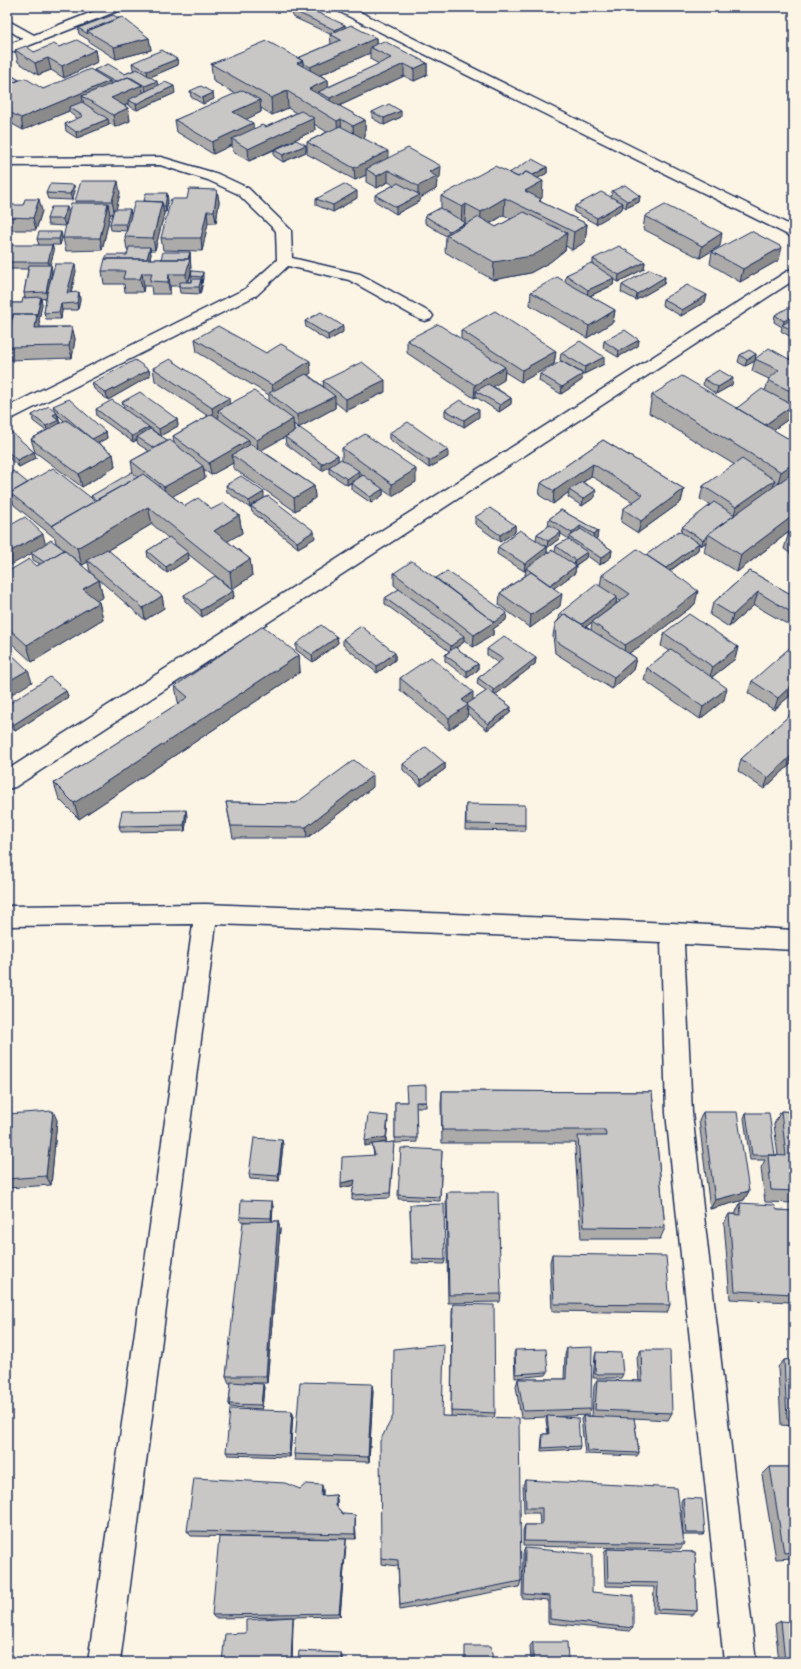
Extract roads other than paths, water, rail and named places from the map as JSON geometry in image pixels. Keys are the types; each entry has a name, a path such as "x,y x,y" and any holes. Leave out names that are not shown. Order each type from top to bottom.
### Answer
{"street":[{"path":"7,50 116,7"},
{"path":"340,7 794,232"},
{"path":"7,24 34,40"},
{"path":"7,162 161,161 213,177 243,191 282,230 285,261"},
{"path":"285,261 354,277 425,316"},
{"path":"7,414 251,292 285,261"},
{"path":"7,781 794,273"},
{"path":"7,916 206,914 672,933 794,940"},
{"path":"104,1662 206,914"},
{"path":"672,933 679,1113 740,1662"}]}
